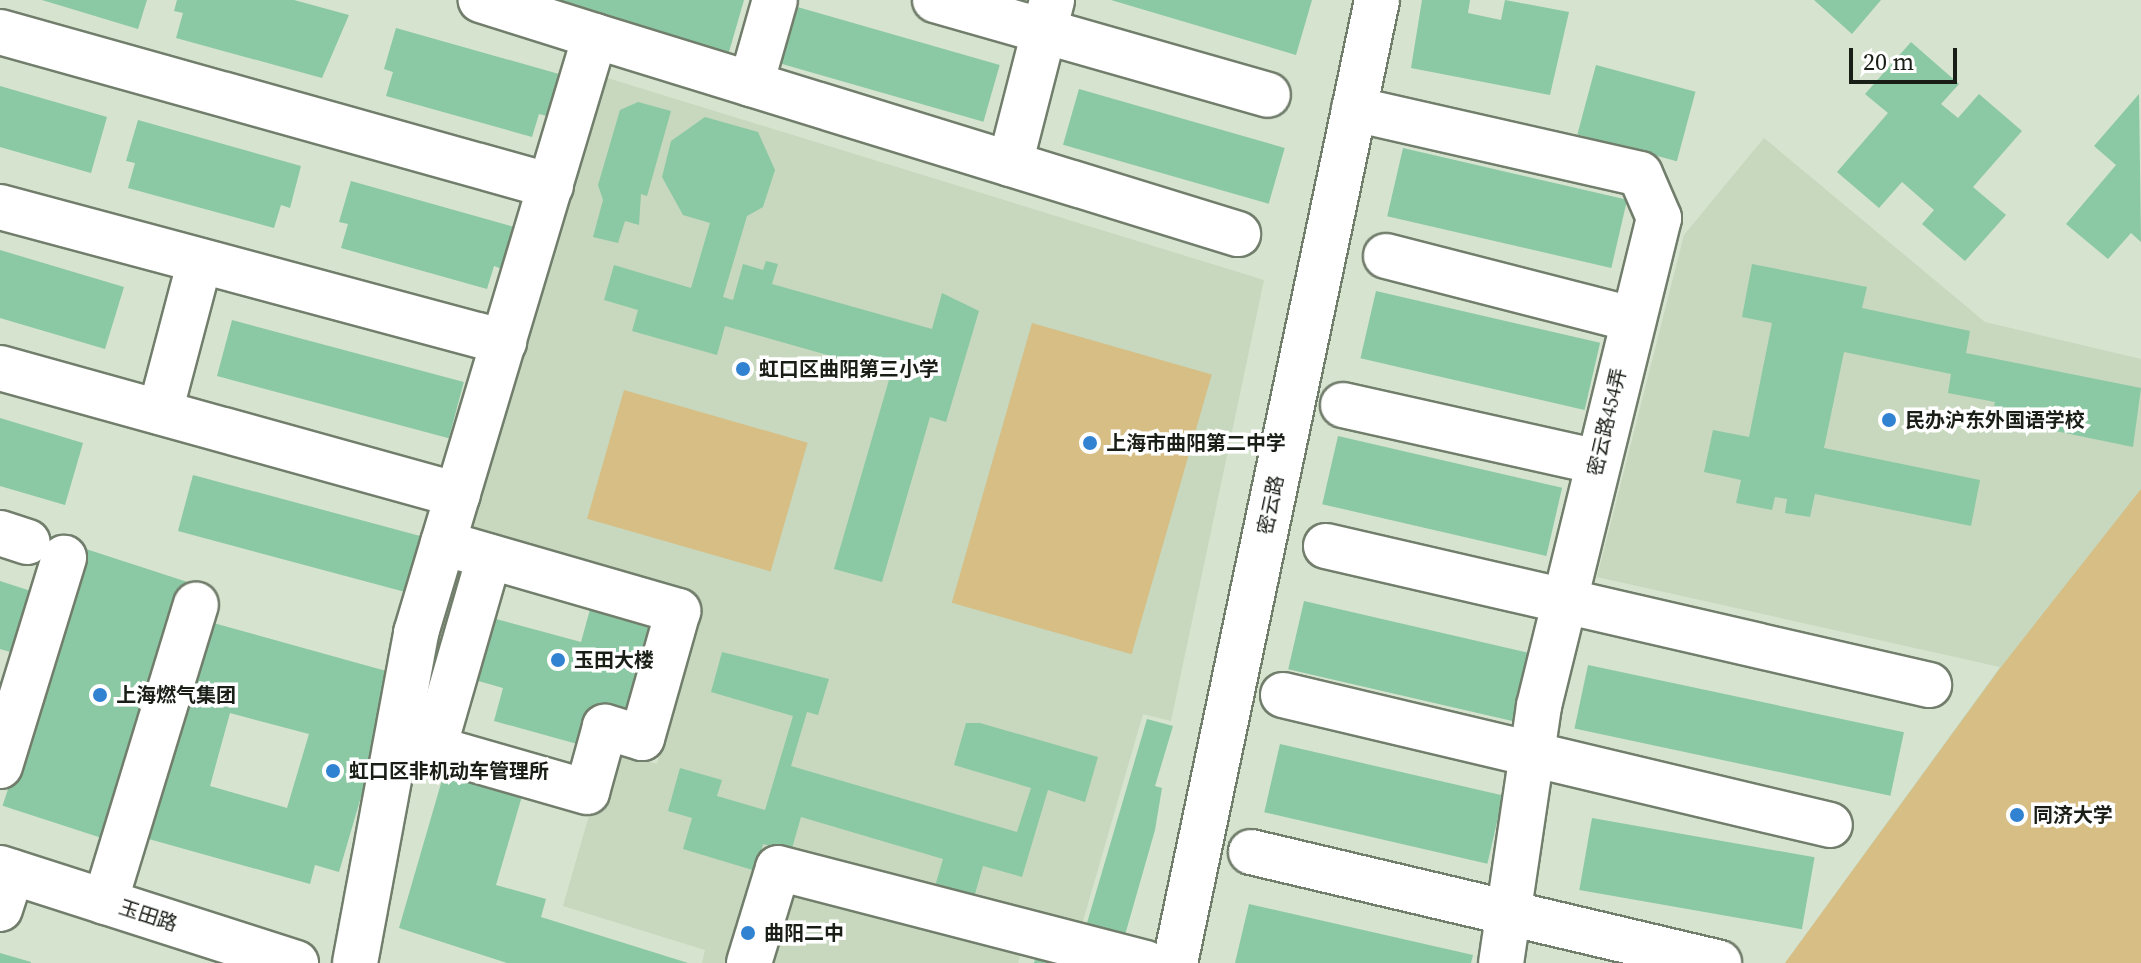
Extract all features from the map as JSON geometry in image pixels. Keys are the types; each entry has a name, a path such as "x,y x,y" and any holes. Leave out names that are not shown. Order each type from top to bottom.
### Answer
{"street":[{"path":"751,84 775,0"},
{"path":"935,0 1048,16 1268,95"},
{"name":"密云路","path":"1175,963 1377,0"},
{"path":"478,1 1238,234"},
{"path":"1010,164 1048,16"},
{"path":"0,32 551,186"},
{"path":"355,963 416,633 595,36"},
{"name":"密云路454弄","path":"1354,109 1640,174 1659,218 1563,605 1532,757 1501,963"},
{"path":"0,207 504,342"},
{"path":"1386,256 1632,319"},
{"path":"160,412 200,261"},
{"path":"0,368 458,495"},
{"path":"1343,405 1597,462"},
{"path":"443,543 678,611 642,738 605,727 587,792 434,748 489,557"},
{"path":"0,766 31,544"},
{"path":"1326,546 1563,605 1929,685"},
{"path":"105,902 196,605"},
{"path":"1283,695 1532,757 1830,825"},
{"path":"1251,852 1719,963"},
{"path":"749,963 778,868 1146,963"},
{"name":"玉田路","path":"4,883 105,902 296,963"}],"shaded area":[{"path":"601,76 1264,280 1171,721 1143,714 1074,952 1025,939 1018,963 702,963 705,950 563,906 608,749 657,764 702,605 462,530"},
{"name":"民办沪东外国语学校","path":"1764,138 1985,322 2141,359 2141,963 1785,963 2000,667 1597,577 1684,235"},
{"path":"1032,323 1212,375 1132,654 952,603"},
{"path":"624,390 808,443 771,571 587,519"},
{"name":"同济大学","path":"2141,489 2141,963 1785,963 2001,667"}],"building":[{"path":"42,0 147,0 138,29"},
{"path":"177,0 294,0 349,15 322,78 176,38 183,13 174,11"},
{"path":"552,0 744,0 729,52"},
{"path":"1111,0 1312,0 1296,55"},
{"path":"1422,0 1470,0 1468,13 1501,20 1505,0 1569,12 1550,95 1411,68"},
{"path":"1814,0 1881,0 1852,34"},
{"path":"794,6 1000,65 983,122 778,63"},
{"path":"396,28 559,74 547,116 539,114 532,137 386,96 393,72 384,69"},
{"path":"1911,42 1959,84 1941,104 1958,118 1979,94 2022,131 1973,187 2006,215 1965,261 1922,224 1934,210 1902,182 1879,208 1837,172 1888,113 1865,94"},
{"path":"1596,65 1695,92 1677,161 1577,135"},
{"path":"0,86 107,117 91,173 0,147"},
{"path":"1079,89 1285,148 1269,204 1063,145"},
{"path":"2139,94 2141,242 2131,233 2108,259 2066,224 2116,165 2094,146"},
{"path":"638,102 671,111 647,196 641,194 639,225 625,221 618,243 593,237 603,200 598,185 620,110"},
{"path":"705,117 758,132 775,170 763,207 747,216 723,297 733,300 743,264 763,270 766,261 778,264 772,284 932,329 942,293 979,311 946,422 930,417 882,582 834,569 891,373 725,326 717,355 632,331 638,310 604,300 614,265 691,288 710,223 683,215 662,177 671,141"},
{"path":"138,120 301,166 290,208 281,205 274,228 128,188 135,163 126,161"},
{"path":"1403,148 1627,200 1611,268 1387,216"},
{"path":"351,181 514,227 502,269 494,266 487,289 341,248 348,224 339,222"},
{"path":"0,250 124,287 105,349 0,318"},
{"path":"1752,264 1867,287 1862,308 1970,331 1966,353 2141,388 2133,447 1991,418 1995,402 1948,393 1951,374 1844,352 1824,448 1980,480 1971,526 1815,494 1810,517 1785,513 1787,499 1775,497 1772,510 1736,503 1741,480 1704,472 1713,430 1749,437 1772,323 1742,317"},
{"path":"1376,291 1600,343 1585,410 1360,358"},
{"path":"232,320 464,382 449,438 217,376"},
{"path":"0,418 83,443 65,505 0,486"},
{"path":"1338,436 1562,488 1546,556 1322,504"},
{"path":"193,475 426,537 411,593 178,531"},
{"name":"上海燃气集团","path":"86,549 194,584 111,841 3,806"},
{"path":"0,581 34,592 14,653 0,649"},
{"name":"玉田大楼","path":"594,595 656,612 626,721 588,747 494,721 503,688 468,678 485,616 581,642"},
{"path":"1304,601 1528,653 1512,721 1288,669"},
{"path":"199,619 397,674 339,872 315,865 310,884 138,836","holes":["230,713 309,734 287,808 210,786"]},
{"path":"722,652 829,679 818,715 807,712 791,766 1017,832 1031,788 954,765 966,723 980,723 1098,757 1085,802 1048,790 1022,877 983,866 973,901 934,890 943,859 801,817 791,852 763,844 756,871 683,849 692,818 668,811 680,768 722,780 717,796 765,810 793,716 711,692"},
{"path":"1588,665 1904,732 1890,796 1574,729"},
{"path":"1147,719 1173,726 1155,786 1162,788 1155,830 1117,963 1034,963 1039,946 1077,957"},
{"path":"1280,744 1503,796 1487,864 1264,812"},
{"path":"444,773 522,796 496,885 546,899 541,917 688,963 507,963 399,928"},
{"path":"1592,818 1815,857 1802,929 1579,890"},
{"path":"1249,904 1473,955 1471,963 1235,963"},
{"path":"0,953 31,962 31,963 0,963"}],"place":[{"name":"虹口区曲阳第三小学","path":"743,369"},
{"name":"民办沪东外国语学校","path":"1889,420"},
{"name":"上海市曲阳第二中学","path":"1090,443"},
{"name":"玉田大楼","path":"558,660"},
{"name":"上海燃气集团","path":"100,695"},
{"name":"虹口区非机动车管理所","path":"333,771"},
{"name":"同济大学","path":"2017,815"},
{"name":"曲阳二中","path":"748,933"}]}
